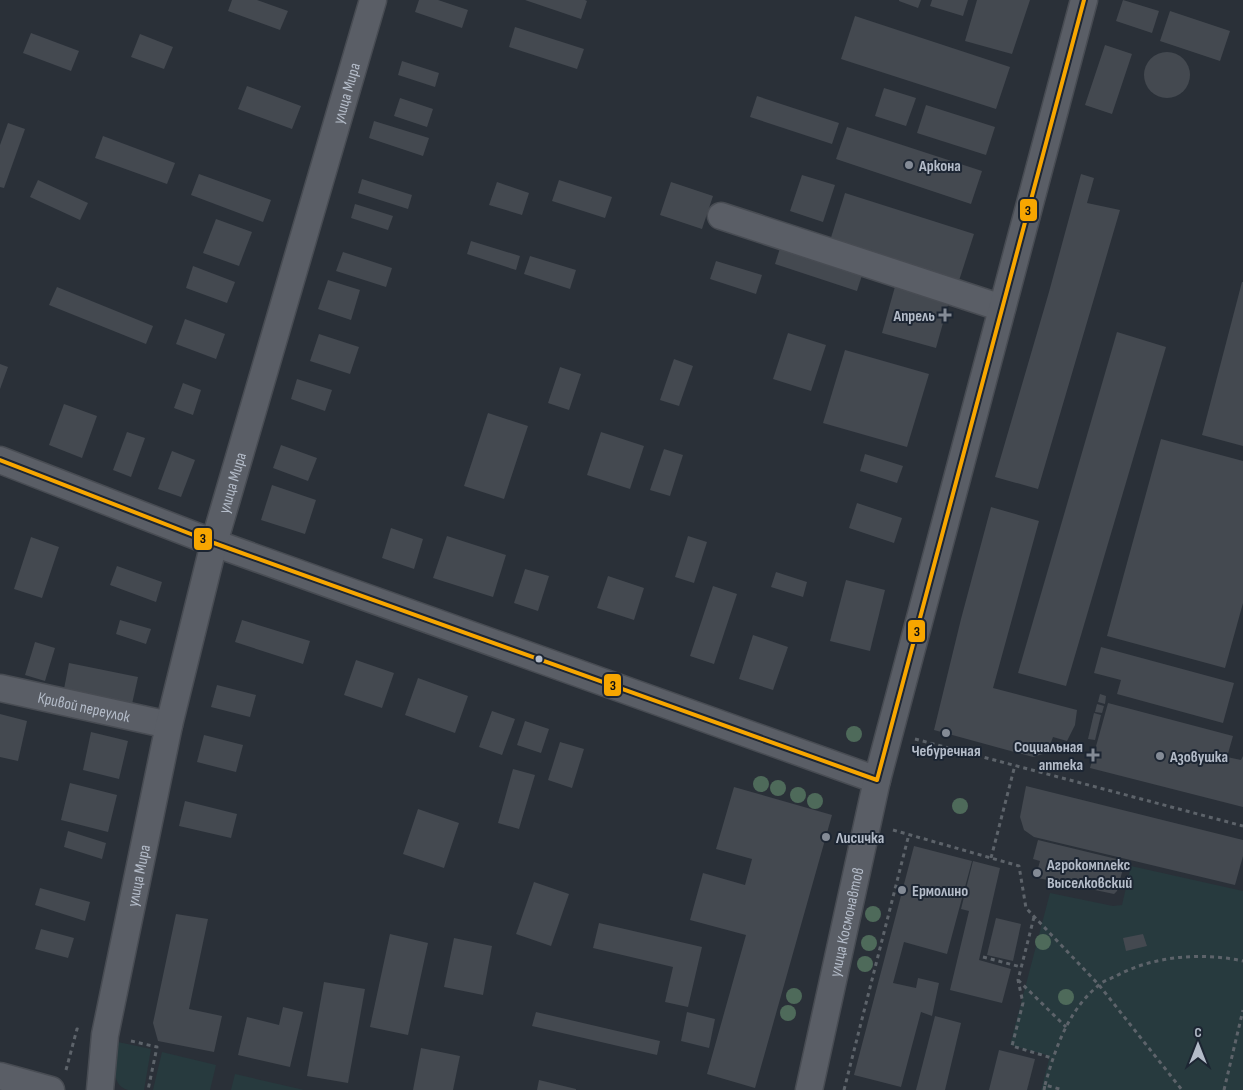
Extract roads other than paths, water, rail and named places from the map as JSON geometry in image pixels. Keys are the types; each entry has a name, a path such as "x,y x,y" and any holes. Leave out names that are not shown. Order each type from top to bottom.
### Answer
{"street":[{"name":"улица Мира","path":"100,1090 105,1036 169,725 214,543 373,0"},
{"name":"улица Космонавтов","path":"809,1090 877,780 1084,0"},
{"path":"721,216 1002,308"},
{"path":"0,460 214,543 877,780"},
{"name":"Кривой переулок","path":"0,688 169,725"},
{"path":"0,1076 58,1081"}],"place":[{"name":"Аркона","path":"909,165"},
{"name":"Апрель","path":"945,315"},
{"name":"Чебуречная","path":"946,733"},
{"name":"Социальная аптека","path":"1093,755"},
{"name":"Азовушка","path":"1160,756"},
{"name":"Лисичка","path":"826,837"},
{"name":"Агрокомплекс Выселковский","path":"1037,873"},
{"name":"Ермолино","path":"902,890"}]}
